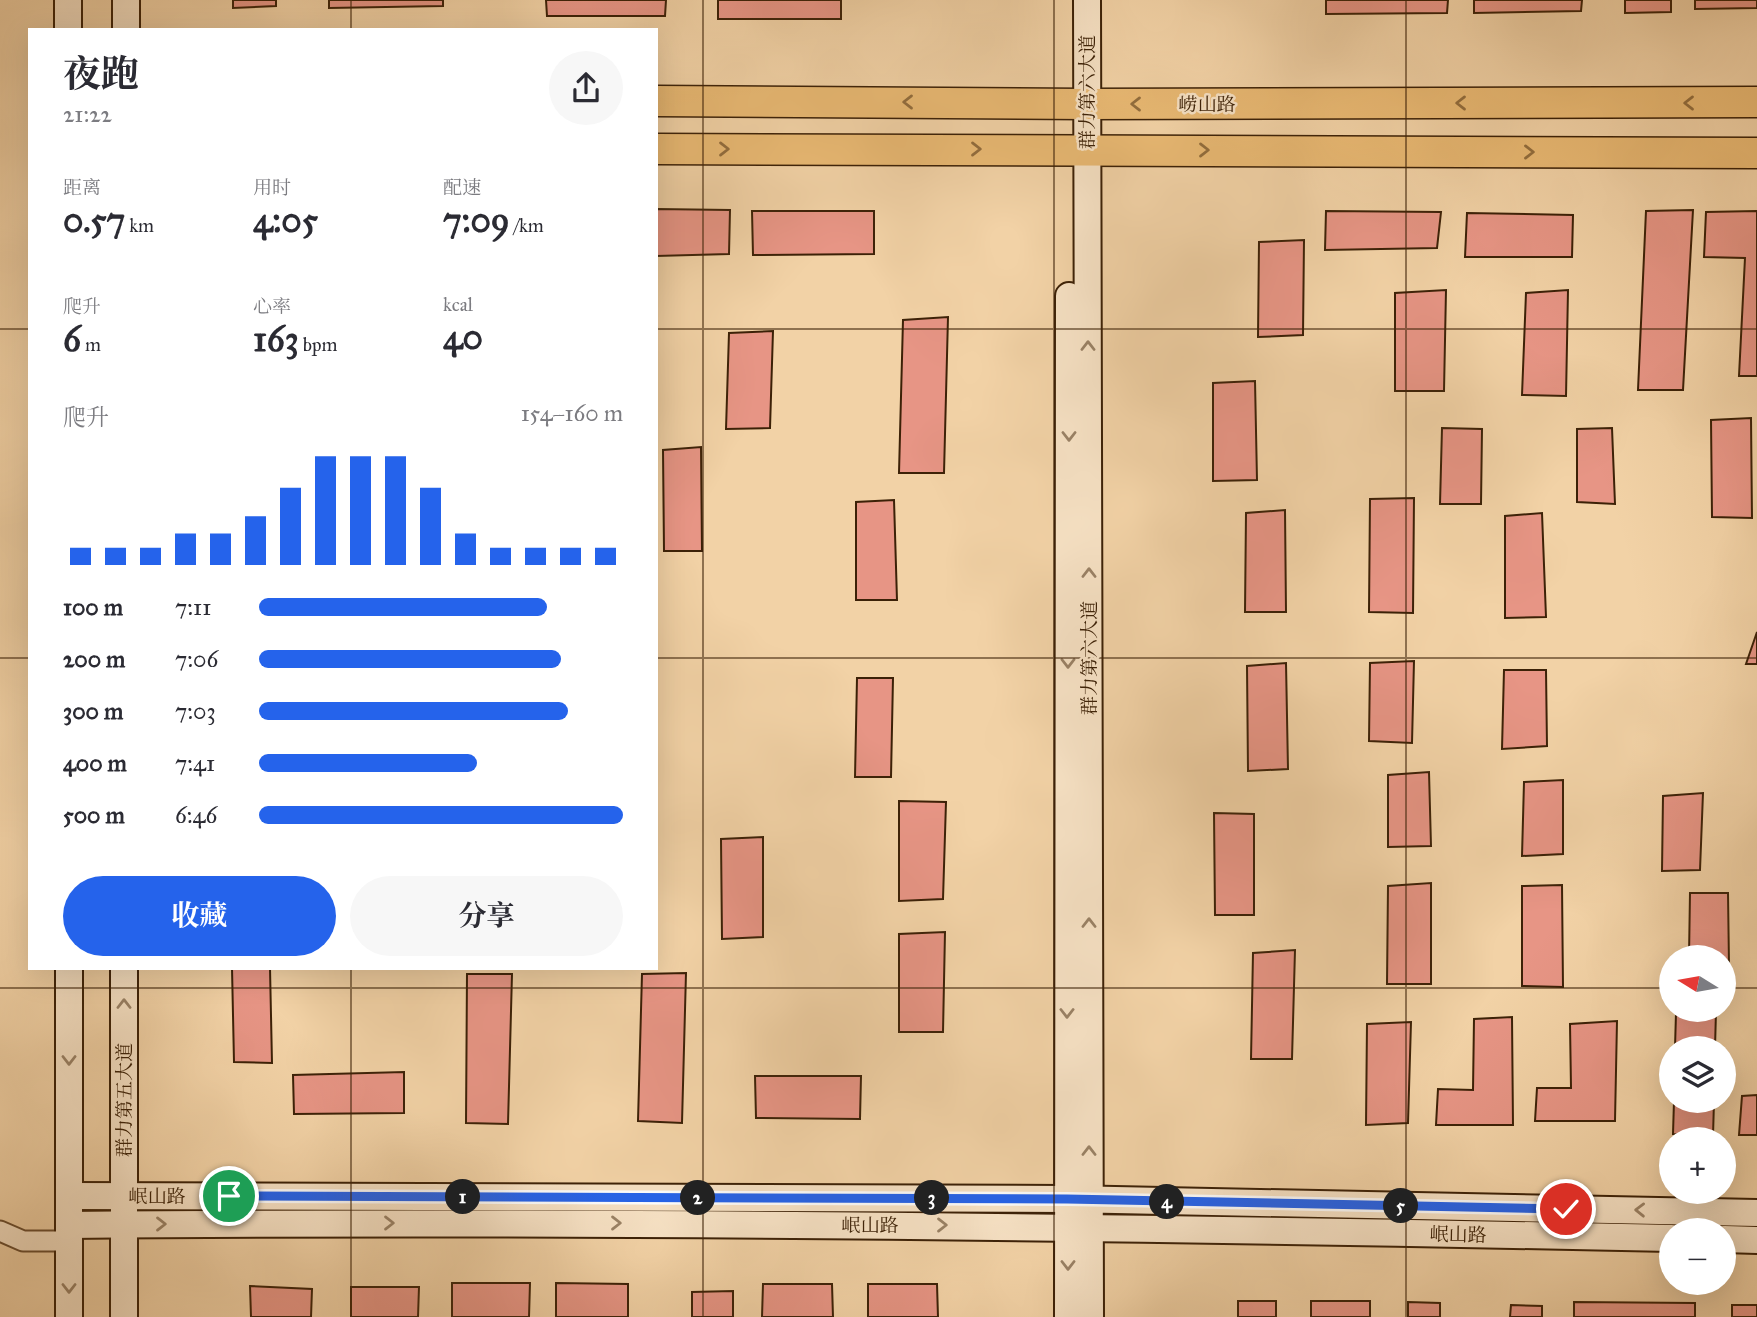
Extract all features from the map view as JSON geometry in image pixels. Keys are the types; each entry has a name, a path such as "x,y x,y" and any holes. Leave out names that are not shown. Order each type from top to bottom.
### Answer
{"main road":[{"path":"68,0 68,28"},
{"path":"126,0 126,28"},
{"name":"群力第六大道","path":"1069,0 1078,103 1079,1213 1090,1317"},
{"name":"群力第六大道","path":"1078,103 1087,0"},
{"name":"崂山路","path":"658,101 1757,102"},
{"path":"658,149 1757,153"},
{"path":"69,970 69,1317"},
{"name":"群力第五大道","path":"124,970 124,1317"},
{"name":"岷山路","path":"69,1196 1079,1213 1757,1213"},
{"name":"群力第六大道","path":"1068,1317 1079,1213"},
{"name":"岷山路","path":"69,1233 124,1224 651,1223 1079,1213 1659,1237"},
{"path":"1736,1239 1757,1240"}],"street":[{"path":"0,1231 23,1241 69,1233"}],"building":[{"path":"233,0 276,0 276,6 233,8"},
{"path":"329,0 443,0 443,6 329,8"},
{"path":"546,0 666,0 665,16 547,16"},
{"path":"718,0 841,0 841,19 718,19"},
{"path":"1326,0 1448,0 1447,13 1326,14"},
{"path":"1474,0 1582,0 1581,11 1474,13"},
{"path":"1625,0 1671,0 1671,12 1625,13"},
{"path":"1695,0 1757,0 1757,8 1695,9"},
{"path":"658,209 730,210 729,254 658,256"},
{"path":"1693,210 1683,390 1638,390 1646,211"},
{"path":"752,211 874,211 874,254 753,255"},
{"path":"1326,211 1441,212 1437,248 1325,250"},
{"path":"1757,211 1757,376 1739,376 1745,258 1704,257 1706,212"},
{"path":"1467,213 1573,215 1572,257 1465,257"},
{"path":"1304,240 1303,335 1258,337 1259,242"},
{"path":"1446,290 1444,391 1395,391 1395,293"},
{"path":"1568,290 1566,396 1522,395 1526,293"},
{"path":"948,317 944,473 899,473 903,320"},
{"path":"773,331 770,428 726,429 729,333"},
{"path":"1255,381 1257,480 1213,481 1213,383"},
{"path":"1751,418 1752,518 1712,517 1711,420"},
{"path":"1442,428 1482,429 1481,504 1440,504"},
{"path":"1612,428 1615,504 1577,502 1577,429"},
{"path":"701,447 702,551 664,551 663,450"},
{"path":"1414,498 1413,613 1369,612 1370,499"},
{"path":"894,500 897,600 856,600 856,502"},
{"path":"1285,510 1286,612 1245,612 1246,513"},
{"path":"1542,513 1546,617 1505,618 1505,516"},
{"path":"1757,632 1757,664 1746,664"},
{"path":"1414,661 1412,743 1369,741 1370,663"},
{"path":"1286,663 1288,769 1248,771 1247,666"},
{"path":"1504,670 1546,670 1547,746 1502,749"},
{"path":"857,678 893,678 891,777 855,777"},
{"path":"1429,772 1431,846 1388,847 1388,775"},
{"path":"1563,780 1563,854 1522,856 1524,782"},
{"path":"1703,793 1700,870 1662,871 1663,796"},
{"path":"899,801 946,802 943,899 899,901"},
{"path":"1214,813 1254,814 1254,915 1215,915"},
{"path":"763,837 763,937 722,939 721,839"},
{"path":"1431,883 1431,984 1387,984 1388,886"},
{"path":"1562,885 1563,987 1522,986 1522,886"},
{"path":"1690,893 1728,893 1729,945 1689,945"},
{"path":"945,932 943,1032 899,1032 899,934"},
{"path":"1295,950 1292,1059 1251,1059 1253,953"},
{"path":"232,970 270,970 272,1063 234,1062"},
{"path":"686,973 682,1123 638,1121 642,974"},
{"path":"467,974 512,974 508,1124 466,1123"},
{"path":"1512,1017 1513,1125 1436,1125 1438,1089 1473,1090 1474,1019"},
{"path":"1617,1021 1615,1121 1535,1121 1537,1088 1571,1088 1570,1024"},
{"path":"1411,1022 1408,1123 1366,1125 1367,1024"},
{"path":"1676,1022 1716,1022 1715,1036 1675,1036"},
{"path":"404,1072 404,1113 294,1114 293,1075"},
{"path":"755,1076 861,1076 860,1119 756,1118"},
{"path":"1757,1095 1757,1135 1739,1135 1742,1096"},
{"path":"1674,1113 1714,1113 1713,1127 1673,1127"},
{"path":"452,1283 530,1283 529,1317 452,1317"},
{"path":"556,1283 628,1284 628,1317 556,1317"},
{"path":"763,1284 832,1284 833,1317 762,1317"},
{"path":"868,1284 937,1284 938,1317 868,1317"},
{"path":"250,1286 312,1289 311,1317 251,1317"},
{"path":"351,1287 419,1287 418,1317 351,1317"},
{"path":"733,1291 733,1317 692,1317 692,1292"},
{"path":"1238,1301 1276,1301 1276,1317 1238,1317"},
{"path":"1311,1301 1370,1301 1370,1317 1311,1317"},
{"path":"1408,1302 1440,1303 1440,1317 1408,1317"},
{"path":"1574,1302 1695,1303 1695,1317 1574,1317"},
{"path":"1511,1305 1542,1306 1542,1317 1510,1317"},
{"path":"1732,1305 1757,1305 1757,1317 1732,1317"}],"route":[{"path":"229,1196 1067,1199 1566,1209"}]}
